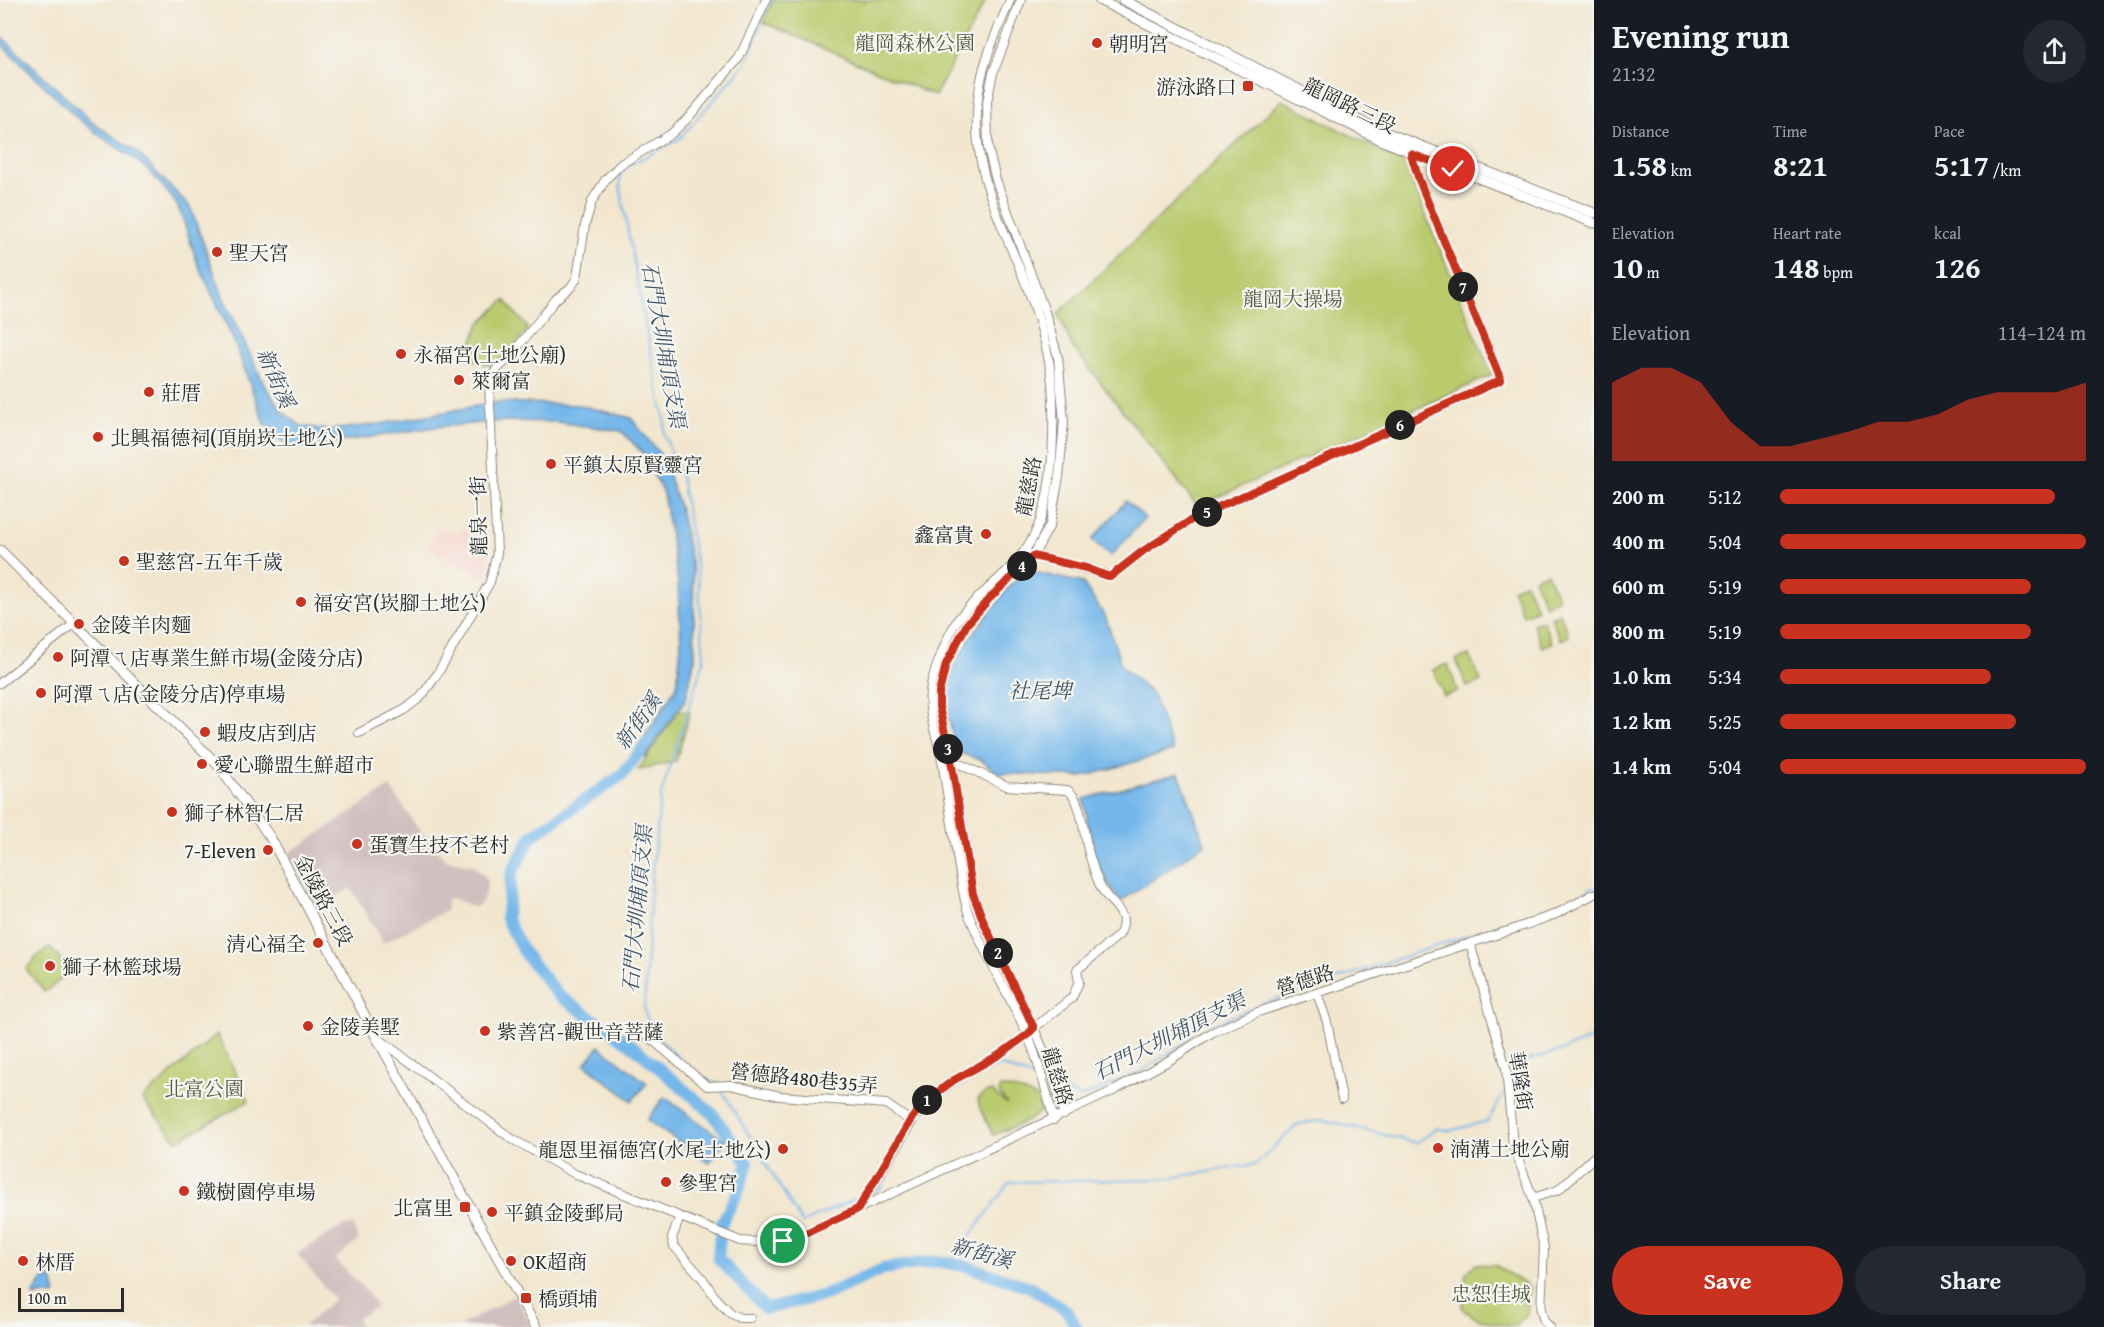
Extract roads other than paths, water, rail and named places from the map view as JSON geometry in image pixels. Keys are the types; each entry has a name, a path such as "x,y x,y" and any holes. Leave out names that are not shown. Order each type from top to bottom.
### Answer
{"main road":[{"name":"龍岡路三段","path":"1099,0 1411,154 1594,223"},
{"name":"龍岡路三段","path":"1123,0 1372,127 1594,213"},
{"name":"金陵路三段","path":"0,550 218,764 250,807 270,837 536,1327"}],"street":[{"name":"龍泉一街","path":"359,733 404,710 421,697 438,673 490,582 497,554 489,384 496,370 509,358 556,299 572,287 577,278 585,225 592,201 606,179 621,164 670,134 694,111 739,58 766,0"},
{"name":"龍慈路","path":"1010,0 980,85 979,148 992,206 1038,319 1047,355 1053,399 1054,434 1050,476 1040,521 1032,540 958,620 939,660 931,684 929,710 947,761 973,894 1051,1068 1064,1115"},
{"name":"龍慈路","path":"1021,0 999,53 991,83 987,102 988,148 996,180 1045,312 1058,357 1064,421 1059,477 1050,525 1033,556 967,624 946,664 939,693 939,707 961,883 968,913 1027,1035 1054,1120"},
{"path":"1024,551 1033,556 1111,576 1143,551 1196,517 1501,380 1419,180 1411,154"},
{"path":"1050,476 1059,477"},
{"path":"0,683 75,623"},
{"path":"858,1209 910,1121 924,1102 1027,1035 1072,998 1078,982 1077,970 1119,935 1123,928 1124,918 1102,891 1088,854 1077,801 1072,792 1007,786 947,761"},
{"name":"營德路","path":"377,1037 512,1139 575,1174 740,1241 766,1243 783,1241 804,1234 1054,1120 1138,1079 1225,1026 1258,1012 1556,914 1594,894"},
{"name":"華隆街","path":"1470,943 1506,1068 1513,1146 1533,1198 1544,1248 1541,1310 1544,1321 1550,1327"},
{"path":"1317,993 1326,1022 1342,1099"},
{"name":"營德路480巷35弄","path":"638,1028 707,1086 731,1084 780,1096 886,1104 910,1121"},
{"path":"1533,1198 1558,1190 1594,1157"},
{"path":"680,1217 672,1238 674,1246 731,1314 740,1318 750,1318"}],"water":[{"name":"新街溪","path":"0,35 93,123 137,152 190,207 224,299 265,386 283,412 301,426 328,430 380,424 498,402 579,405 631,418 663,458 681,513 693,573 695,658 686,699 645,757 638,747 677,686 681,644 678,582 663,493 642,452 621,431 556,422 505,421 436,427 307,447 289,445 275,437 264,422 234,341 197,262 176,203 147,169 75,116 0,43"},
{"path":"1126,501 1145,518 1111,556 1092,540"},
{"name":"社尾埤","path":"1029,571 1083,583 1106,618 1122,667 1153,695 1173,751 1082,777 998,773 981,760 956,752 946,705 953,667 969,639 1010,585"},
{"path":"1179,773 1205,844 1120,902 1094,862 1084,799"},
{"path":"599,1046 647,1083 632,1101 585,1064"},
{"path":"664,1097 725,1141 709,1163 647,1120"},
{"path":"52,1278 56,1294 54,1296 42,1294 35,1297 33,1295 43,1280"}],"waterway":[{"name":"石門大圳埔頂支渠","path":"714,1084 693,1070 664,1043 644,1010 652,871 661,794 704,660 698,577 681,478 664,434 665,420 627,226 620,174 629,165 679,139 746,63 771,0"},
{"name":"新街溪","path":"649,740 622,775 532,836 512,872 506,919 525,954 558,995 634,1047 713,1114 748,1163 738,1192 721,1224 718,1258 766,1309 825,1295 883,1269 936,1261 965,1266 1030,1287 1067,1311 1076,1327"},
{"name":"石門大圳埔頂支渠","path":"1060,1089 1082,1097 1140,1072 1210,1026 1268,1002 1472,934 1510,924 1568,902 1594,887"},
{"name":"石門大圳埔頂支渠","path":"1510,1082 1522,1062 1594,1038"},
{"name":"石門大圳埔頂支渠","path":"912,1129 932,1100 999,1065 1041,1081"},
{"name":"石門大圳埔頂支渠","path":"721,1089 802,1223 862,1196"},
{"name":"石門大圳埔頂支渠","path":"950,1263 1010,1182 1164,1179 1257,1164 1298,1124 1324,1120 1417,1143 1437,1128 1449,1131 1488,1121 1505,1092"},
{"name":"石門大圳埔頂支渠","path":"873,1192 881,1188 909,1134"}],"place":[{"name":"朝明宮","path":"1097,43"},
{"name":"游泳路口","path":"1248,86"},
{"name":"聖天宮","path":"217,252"},
{"name":"永福宮(土地公廟)","path":"401,354"},
{"name":"萊爾富","path":"459,380"},
{"name":"莊厝","path":"149,392"},
{"name":"北興福德祠(頂崩崁土地公)","path":"98,437"},
{"name":"平鎮太原賢靈宮","path":"551,464"},
{"name":"鑫富貴","path":"986,534"},
{"name":"聖慈宮-五年千歲","path":"124,561"},
{"name":"福安宮(崁腳土地公)","path":"301,602"},
{"name":"金陵羊肉麵","path":"79,624"},
{"name":"阿潭ㄟ店專業生鮮市場(金陵分店)","path":"58,657"},
{"name":"阿潭ㄟ店(金陵分店)停車場","path":"41,693"},
{"name":"蝦皮店到店","path":"205,732"},
{"name":"愛心聯盟生鮮超市","path":"202,764"},
{"name":"獅子林智仁居","path":"172,812"},
{"name":"蛋寶生技不老村","path":"357,844"},
{"name":"7-Eleven","path":"268,850"},
{"name":"清心福全","path":"318,943"},
{"name":"獅子林籃球場","path":"50,966"},
{"name":"金陵美墅","path":"308,1026"},
{"name":"紫善宮-觀世音菩薩","path":"485,1031"},
{"name":"湳溝土地公廟","path":"1438,1148"},
{"name":"龍恩里福德宮(水尾土地公)","path":"783,1149"},
{"name":"參聖宮","path":"666,1182"},
{"name":"鐵樹園停車場","path":"184,1191"},
{"name":"北富里","path":"465,1207"},
{"name":"平鎮金陵郵局","path":"492,1212"},
{"name":"林厝","path":"23,1261"},
{"name":"OK超商","path":"511,1261"},
{"name":"橋頭埔","path":"526,1298"}],"park label":[{"name":"龍岡森林公園","path":"915,42"},
{"name":"龍岡大操場","path":"1293,298"},
{"name":"北富公園","path":"204,1088"},
{"name":"忠恕佳城","path":"1491,1293"}]}
